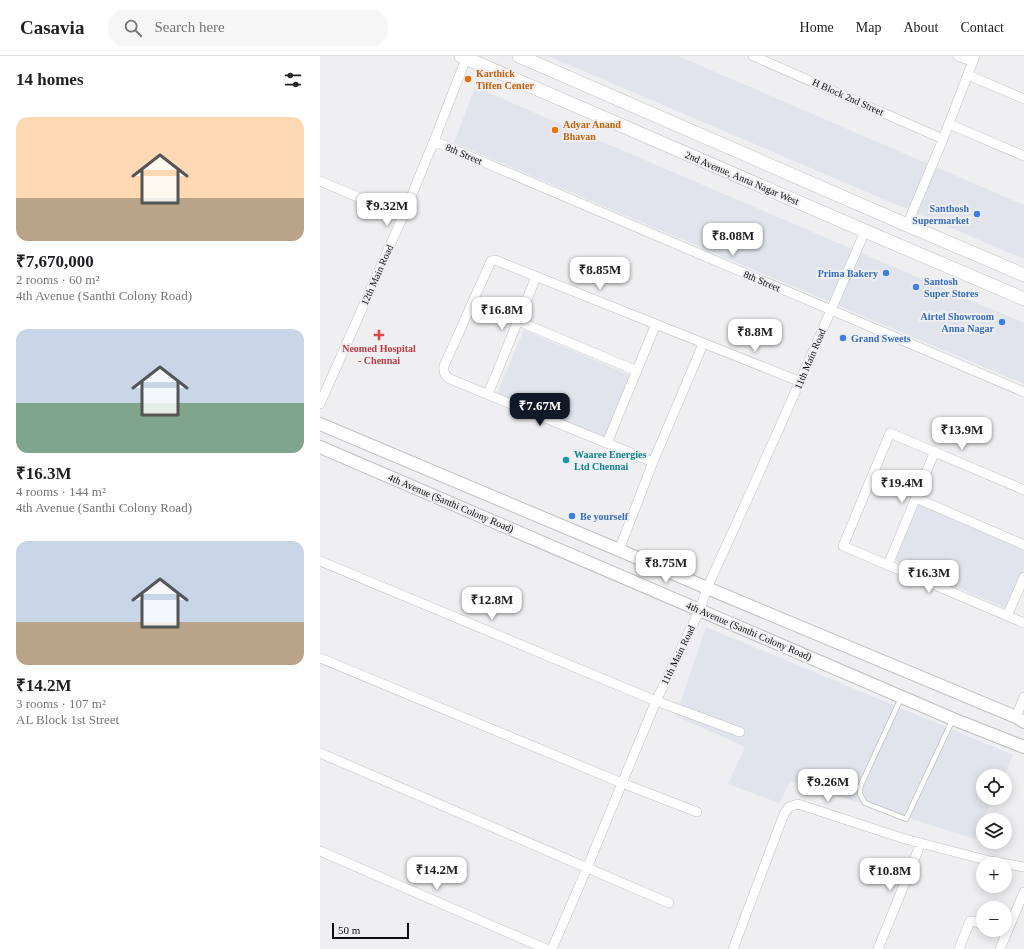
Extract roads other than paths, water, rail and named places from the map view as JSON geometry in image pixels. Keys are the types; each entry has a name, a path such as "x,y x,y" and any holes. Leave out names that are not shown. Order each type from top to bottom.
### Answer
{"main road":[{"path":"518,56 907,226 1024,275"},
{"name":"2nd Avenue, Anna Nagar West","path":"465,57 1024,299"}],"street":[{"name":"H Block 2nd Street","path":"753,56 943,139"},
{"path":"907,226 974,59 958,56"},
{"name":"12th Main Road","path":"320,404 403,216 434,141 465,57"},
{"path":"968,75 1024,99"},
{"path":"948,124 1024,156"},
{"name":"8th Street","path":"434,141 1024,392"},
{"path":"320,182 403,216"},
{"name":"11th Main Road","path":"552,949 656,701 700,609 707,588 800,382 865,231"},
{"path":"653,462 450,379 446,376 443,369 444,366 491,261 495,260 800,382"},
{"path":"488,394 536,277"},
{"path":"518,321 637,371"},
{"path":"607,443 656,324"},
{"path":"619,550 653,462 703,344"},
{"path":"320,424 1020,720 1024,697"},
{"path":"1024,490 890,433 843,546 1024,623"},
{"name":"4th Avenue (Santhi Colony Road)","path":"320,447 953,719 1024,747"},
{"path":"888,565 935,451"},
{"path":"916,498 1024,545"},
{"path":"320,561 656,701 740,732"},
{"path":"1007,616 1024,577"},
{"path":"320,658 622,783 697,812"},
{"path":"320,753 669,903"},
{"path":"733,949 784,814 789,807 798,804 905,839 990,861 1024,868"},
{"path":"878,949 921,843"},
{"path":"320,852 546,949"},
{"path":"1012,920 1024,892"},
{"path":"959,949 970,921 976,922"},
{"path":"1000,949 1005,937"}],"lane":[{"path":"901,696 860,787 860,794 865,803 906,819 953,719"}],"place":[{"name":"Karthick Tiffen Center","path":"468,79"},
{"name":"Adyar Anand Bhavan","path":"555,130"},
{"name":"Santhosh Supermarket","path":"977,214"},
{"name":"Prima Bakery","path":"886,273"},
{"name":"Santosh Super Stores","path":"916,287"},
{"name":"Airtel Showroom Anna Nagar","path":"1002,322"},
{"name":"Neomed Hospital - Chennai","path":"379,335"},
{"name":"Grand Sweets","path":"843,338"},
{"name":"Waaree Energies Ltd Chennai","path":"566,460"},
{"name":"Be yourself","path":"572,516"}]}
